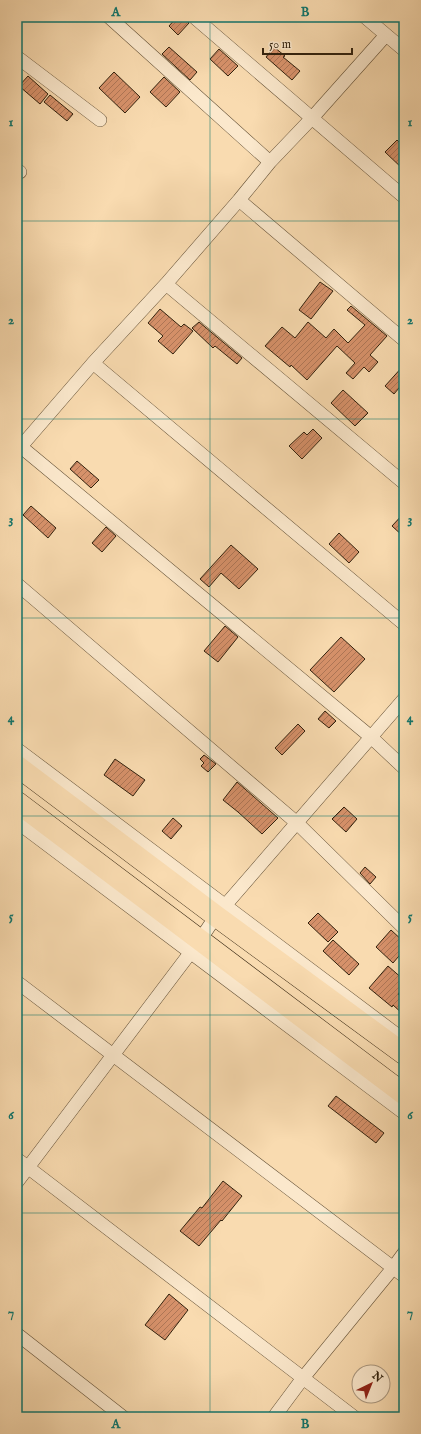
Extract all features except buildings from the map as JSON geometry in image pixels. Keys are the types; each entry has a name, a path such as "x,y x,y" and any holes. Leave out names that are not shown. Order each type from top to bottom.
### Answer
{"main road":[{"path":"17,766 221,911 404,1054"},
{"path":"17,802 195,946 404,1094"}],"street":[{"path":"109,17 270,162"},
{"path":"194,17 404,197"},
{"path":"365,17 404,50"},
{"path":"386,35 312,118 270,162 166,284 93,363 19,449 371,737 404,768"},
{"path":"17,57 100,120"},
{"path":"239,200 404,340"},
{"path":"166,284 404,483"},
{"path":"93,363 404,624"},
{"path":"17,584 297,822 404,928"},
{"path":"17,1182 221,911 404,699"},
{"path":"17,749 221,911 404,1040"},
{"path":"17,822 195,946 404,1112"},
{"path":"17,982 404,1276"},
{"path":"17,1159 354,1417"},
{"path":"274,1417 303,1378 404,1253"},
{"path":"17,1334 123,1417"}]}
